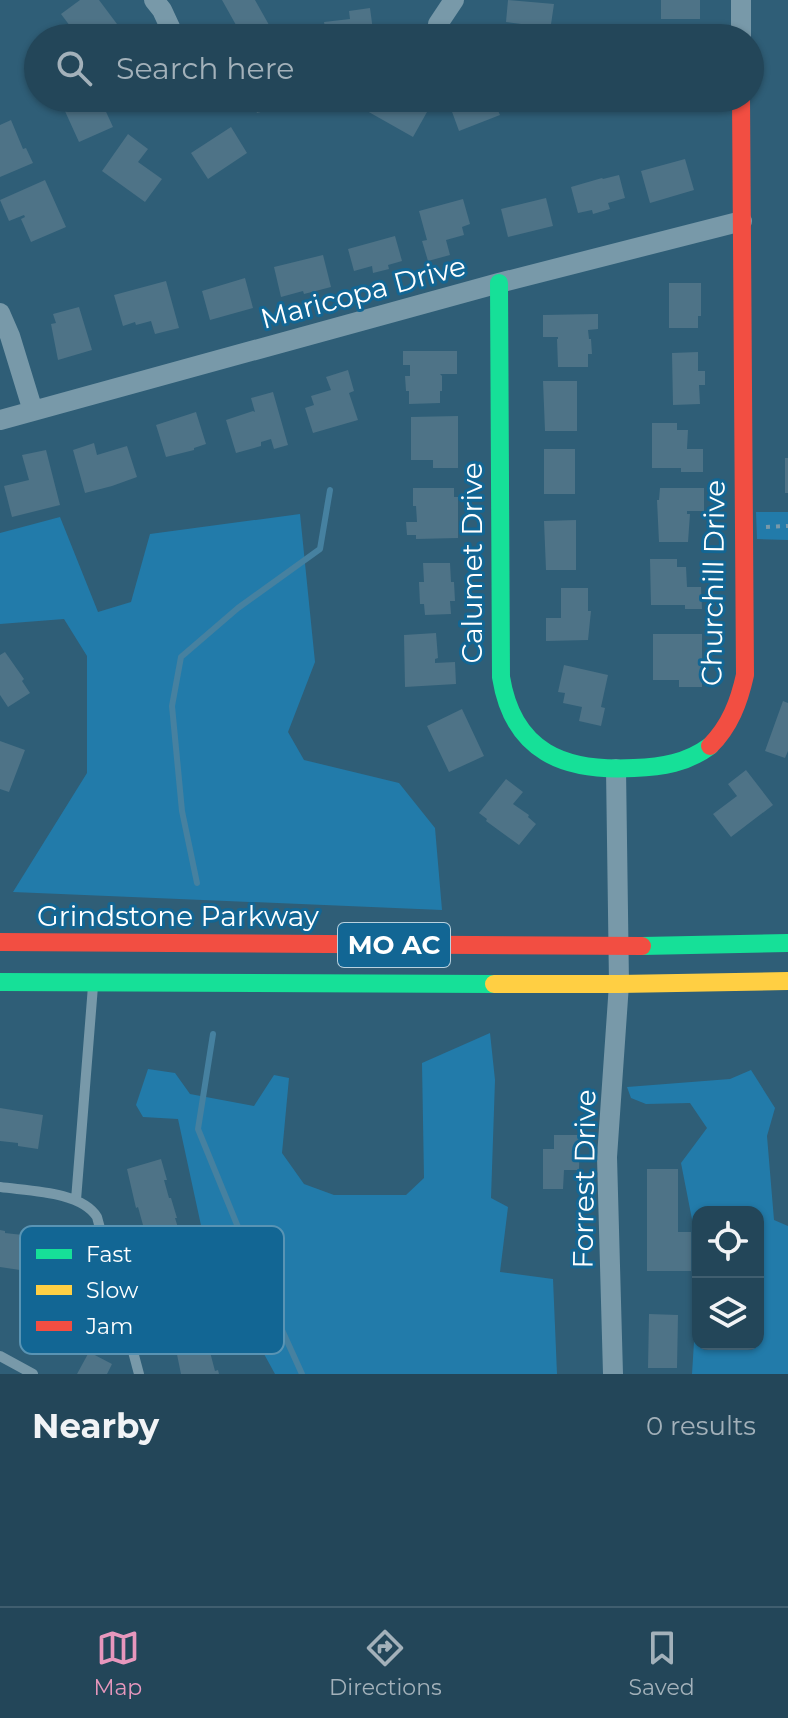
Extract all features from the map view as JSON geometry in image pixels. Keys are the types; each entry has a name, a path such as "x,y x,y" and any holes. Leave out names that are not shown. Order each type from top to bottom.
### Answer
{"main road":[{"name":"Churchill Drive","path":"616,769 664,767 689,759 711,745 729,723 741,695 745,675 741,112"},
{"name":"Calumet Drive","path":"499,283 502,690 505,704 523,735 537,748 556,759 582,767 616,769"},
{"name":"Grindstone Parkway","path":"0,942 618,947 788,943"},
{"name":"MO AC","path":"0,982 619,984 788,981"}],"street":[{"path":"154,0 168,24"},
{"path":"438,24 454,0"},
{"path":"741,0 741,24"},
{"name":"Maricopa Drive","path":"0,420 499,283 742,221"},
{"path":"0,313 33,411"},
{"path":"616,769 619,984"},
{"name":"Forrest Drive","path":"613,1374 607,1157 619,984"}],"lane":[{"path":"76,1200 93,984"},
{"path":"0,1187 76,1200 92,1210 99,1226"},
{"path":"134,1354 139,1374"},
{"path":"0,1356 33,1374"}],"shaded area":[{"path":"756,512 788,512 788,540 757,539"},
{"path":"300,514 315,662 288,732 304,760 399,783 435,828 442,910 13,892 87,773 87,656 64,619 0,624 0,533 60,517 98,612 131,602 150,534"},
{"path":"490,1033 495,1080 491,1198 508,1207 500,1272 553,1279 557,1374 275,1374 264,1354 284,1354 284,1226 201,1226 178,1119 143,1117 136,1105 148,1069 175,1073 190,1094 254,1106 274,1075 289,1078 282,1153 304,1184 334,1195 406,1195 424,1178 422,1063"},
{"path":"751,1070 775,1108 767,1136 774,1220 788,1226 788,1374 692,1374 694,1350 764,1350 764,1206 692,1206 692,1219 681,1163 707,1128 690,1103 646,1104 631,1098 627,1087 730,1079"}],"building":[{"path":"80,0 99,0 117,24 68,24 61,14"},
{"path":"222,0 255,0 268,24 235,24"},
{"path":"508,0 554,4 551,24 506,22"},
{"path":"661,0 700,0 700,19 661,19"},
{"path":"370,8 372,24 324,24 350,19 349,11"},
{"path":"65,112 106,112 113,127 79,142"},
{"path":"369,112 427,112 413,137"},
{"path":"452,112 499,112 500,115 459,131"},
{"path":"11,120 23,149 26,148 33,163 0,177 0,125"},
{"path":"231,127 247,153 208,179 191,153"},
{"path":"128,134 148,149 138,162 162,179 145,202 102,171"},
{"path":"685,159 694,190 650,203 641,171"},
{"path":"619,175 625,198 608,203 610,209 593,214 592,210 578,213 571,187"},
{"path":"45,180 66,227 31,242 21,219 24,215 9,221 0,200"},
{"path":"546,198 553,226 508,237 501,209"},
{"path":"463,199 470,224 462,227 464,235 446,240 450,255 428,261 422,241 427,240 419,211"},
{"path":"395,236 402,261 388,265 389,269 373,273 372,266 354,271 348,249"},
{"path":"323,255 331,287 281,297 274,267"},
{"path":"245,278 253,308 210,320 202,291"},
{"path":"166,281 179,328 155,334 151,321 123,326 114,295"},
{"path":"669,283 701,283 698,328 669,328"},
{"path":"79,307 92,350 58,360 51,324 56,323 53,314"},
{"path":"598,314 598,329 588,330 592,354 588,354 588,367 558,367 558,337 543,337 543,315"},
{"path":"403,351 457,351 457,374 440,374 440,403 409,404 405,376 410,376 410,365 403,365"},
{"path":"698,352 698,371 705,371 705,385 699,385 700,404 673,405 672,353"},
{"path":"348,370 354,391 349,393 358,420 313,433 305,408 314,405 311,396 331,390 326,377"},
{"path":"543,381 577,381 577,431 545,431"},
{"path":"273,392 288,445 274,449 271,439 261,442 261,446 236,453 226,420 255,412 251,398"},
{"path":"196,412 206,444 166,457 156,425"},
{"path":"458,416 458,468 433,468 433,460 411,460 411,417"},
{"path":"652,423 677,423 677,430 688,430 687,449 703,449 703,472 652,468"},
{"path":"94,443 97,455 127,446 137,477 85,493 73,450"},
{"path":"544,449 575,449 575,494 544,494"},
{"path":"46,450 60,505 12,517 4,486 29,480 22,455"},
{"path":"785,458 788,458 788,493 785,493"},
{"path":"413,488 454,488 454,497 458,497 458,538 416,539 416,535 407,535 406,522 417,522"},
{"path":"660,488 704,488 704,511 687,511 690,514 688,542 659,542 657,500"},
{"path":"576,520 576,570 546,570 544,521"},
{"path":"650,559 677,559 677,567 686,567 687,587 701,587 702,609 685,609 685,605 651,605"},
{"path":"423,563 450,563 455,601 450,601 451,614 425,615 424,604 420,604 419,582 424,582"},
{"path":"561,588 588,588 588,611 591,611 588,640 546,641 546,618 561,618"},
{"path":"436,633 438,658 435,663 455,662 456,684 405,687 404,635"},
{"path":"653,634 702,634 702,687 679,687 679,680 653,680"},
{"path":"5,652 30,693 8,707 0,695 0,655"},
{"path":"564,665 608,675 601,707 605,708 601,726 579,721 582,707 563,703 565,693 558,692"},
{"path":"783,701 788,703 788,751 785,758 765,751"},
{"path":"462,709 484,756 449,772 427,726"},
{"path":"0,741 25,750 9,792 0,789"},
{"path":"746,770 773,805 731,837 713,814 737,796 728,784"},
{"path":"506,779 523,792 513,804 536,824 519,845 479,813"},
{"path":"0,1108 43,1115 38,1149 0,1141"},
{"path":"554,1135 580,1135 579,1170 564,1170 563,1189 543,1189 543,1149 554,1149"},
{"path":"161,1159 178,1226 141,1226 127,1169"},
{"path":"647,1169 678,1169 678,1232 691,1232 691,1271 647,1271"},
{"path":"0,1230 20,1235 20,1270 0,1267"},
{"path":"649,1314 678,1315 677,1368 648,1368"},
{"path":"88,1354 112,1364 107,1374 77,1374"},
{"path":"177,1354 211,1354 215,1371 218,1370 219,1374 181,1374"}],"waterway":[{"path":"197,883 182,811 172,706 181,657 238,608 320,549 330,490"},
{"path":"213,1034 198,1129 238,1226"},
{"path":"284,1334 302,1374"}],"traffic: fast":[{"path":"499,283 501,677 507,703 530,740 564,761 585,766 664,765 683,760 710,746"},
{"path":"642,946 788,943"},
{"path":"0,982 494,984"}],"traffic: slow":[{"path":"494,984 788,981"}],"traffic: jam":[{"path":"710,746 733,713 745,675 741,112"},
{"path":"0,942 642,946"}]}
